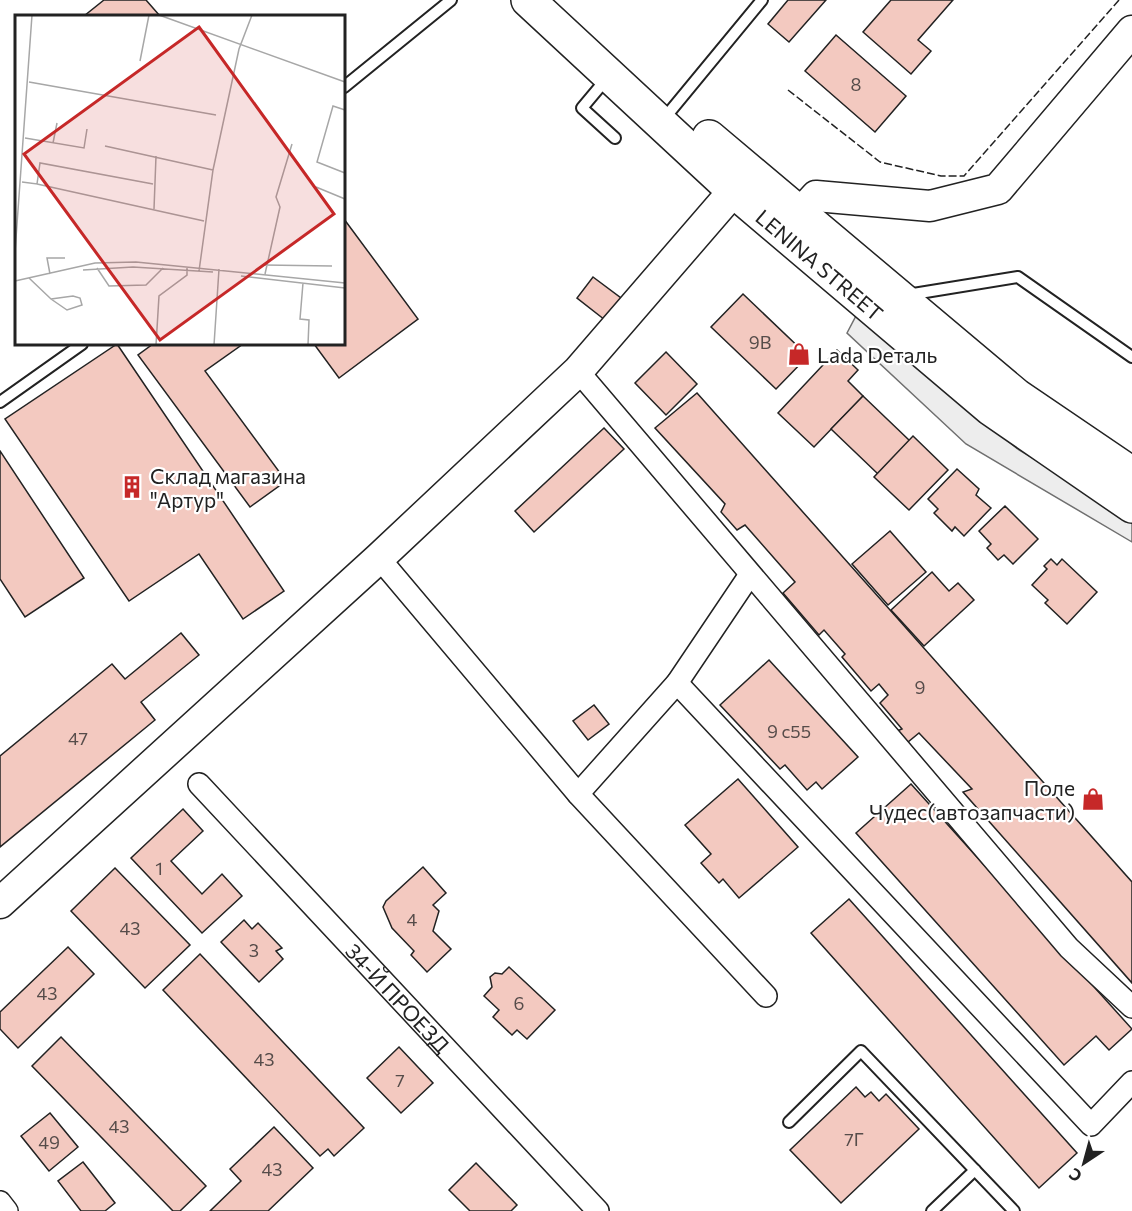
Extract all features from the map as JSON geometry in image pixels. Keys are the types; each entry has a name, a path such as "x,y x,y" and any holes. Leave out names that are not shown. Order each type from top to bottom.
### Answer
{"main road":[{"name":"LENINA STREET","path":"528,0 610,75 668,114"},
{"name":"LENINA STREET","path":"561,0 668,114 991,409 1132,506"},
{"name":"LENINA STREET","path":"791,224 897,297 1017,396 1132,474"}],"street":[{"path":"791,224 816,196 930,206 998,189 1132,31"},
{"path":"0,903 379,558 578,371 742,182"},
{"path":"578,371 750,576 1069,948 1132,1007"},
{"path":"379,558 579,794 766,996"},
{"path":"579,794 677,683 750,576"},
{"path":"677,683 1091,1125 1132,1082"},
{"name":"34-Й ПРОЕЗД","path":"199,784 598,1211"},
{"path":"0,1202 7,1211"}],"lane":[{"path":"345,86 451,0"},
{"path":"668,114 762,0"},
{"path":"610,75 582,108 615,138"},
{"path":"897,297 1018,277 1132,357"},
{"path":"0,402 81,345"},
{"path":"789,1122 861,1052 1014,1211"},
{"path":"932,1211 975,1170"}],"shaded area":[{"path":"857,314 1019,450 1132,518 1132,542 966,444 847,333"}],"building":[{"path":"104,0 146,0 159,15 85,15"},
{"path":"788,0 826,0 789,42 768,24"},
{"path":"891,0 953,0 918,40 931,51 911,74 863,32"},
{"path":"836,35 906,96 875,132 805,71"},
{"path":"345,220 418,319 339,378 315,345 345,345"},
{"path":"593,277 621,298 605,320 577,298"},
{"path":"743,294 808,356 776,389 711,327"},
{"name":"Склад магазина \"Артур\"","path":"118,345 284,591 243,619 199,554 129,601 5,419"},
{"name":"Склад магазина \"Артур\"","path":"152,345 242,345 205,371 286,481 250,507 138,355"},
{"path":"837,350 858,370 848,381 863,396 814,447 778,413"},
{"path":"666,352 697,384 666,415 635,383"},
{"path":"697,393 1132,882 1132,983 963,792 972,789 919,733 908,742 897,731 902,729 880,703 888,695 879,684 871,691 842,657 845,654 824,630 819,635 783,593 795,582 745,525 737,530 721,512 725,504 655,428"},
{"path":"863,396 910,441 878,474 831,429"},
{"path":"604,428 624,449 534,532 515,511"},
{"path":"913,436 948,470 909,510 874,477"},
{"path":"0,451 84,578 25,617 0,579"},
{"path":"957,469 979,489 976,495 991,508 964,536 955,527 952,531 934,513 938,509 928,499"},
{"path":"1005,506 1038,539 1013,564 1004,555 998,560 987,548 991,544 979,531"},
{"path":"890,531 926,572 888,605 852,564"},
{"path":"1051,559 1057,565 1062,559 1097,592 1067,624 1045,603 1048,600 1032,585 1047,569 1044,566"},
{"path":"932,572 949,591 958,583 974,600 924,646 891,610"},
{"path":"181,633 199,655 141,702 155,720 0,847 0,756 112,664 125,679"},
{"path":"769,660 858,757 822,789 816,782 807,790 785,765 780,769 720,705"},
{"path":"594,705 609,724 588,740 573,721"},
{"path":"738,779 798,847 739,898 723,879 719,883 701,863 711,854 685,825"},
{"path":"911,784 1132,1029 1109,1050 1096,1036 1064,1065 856,833"},
{"path":"183,809 203,831 171,861 202,894 222,874 242,896 202,933 131,858"},
{"path":"423,867 446,893 433,905 439,911 433,931 451,949 427,972 411,955 414,951 392,928 383,907 386,901"},
{"path":"115,868 190,945 145,988 71,911"},
{"path":"849,899 1077,1153 1039,1188 811,933"},
{"path":"244,920 252,929 258,923 282,948 276,951 283,959 259,982 221,942"},
{"path":"68,947 94,974 18,1048 0,1029 0,1012"},
{"path":"200,954 364,1128 334,1156 328,1149 320,1156 163,990"},
{"path":"509,967 555,1010 527,1039 517,1030 512,1035 493,1017 499,1010 484,996 492,987 490,977 495,973 502,974"},
{"path":"61,1037 206,1186 180,1211 173,1211 32,1066"},
{"path":"399,1047 433,1083 401,1113 367,1078"},
{"path":"856,1087 865,1097 871,1092 879,1101 886,1094 919,1129 841,1203 790,1150"},
{"path":"50,1113 78,1147 49,1171 21,1136"},
{"path":"274,1127 313,1168 268,1211 210,1211 241,1181 230,1169"},
{"path":"83,1162 115,1203 105,1211 81,1211 58,1181"},
{"path":"476,1163 517,1205 511,1211 470,1211 449,1190"}],"fence":[{"path":"788,90 880,162 941,176 964,176 1119,0"}],"place":[{"name":"Lada Dеталь","path":"799,354"},
{"name":"Склад магазина \"Артур\"","path":"132,487"},
{"name":"Поле Чудес(автозапчасти)","path":"1093,799"}]}
